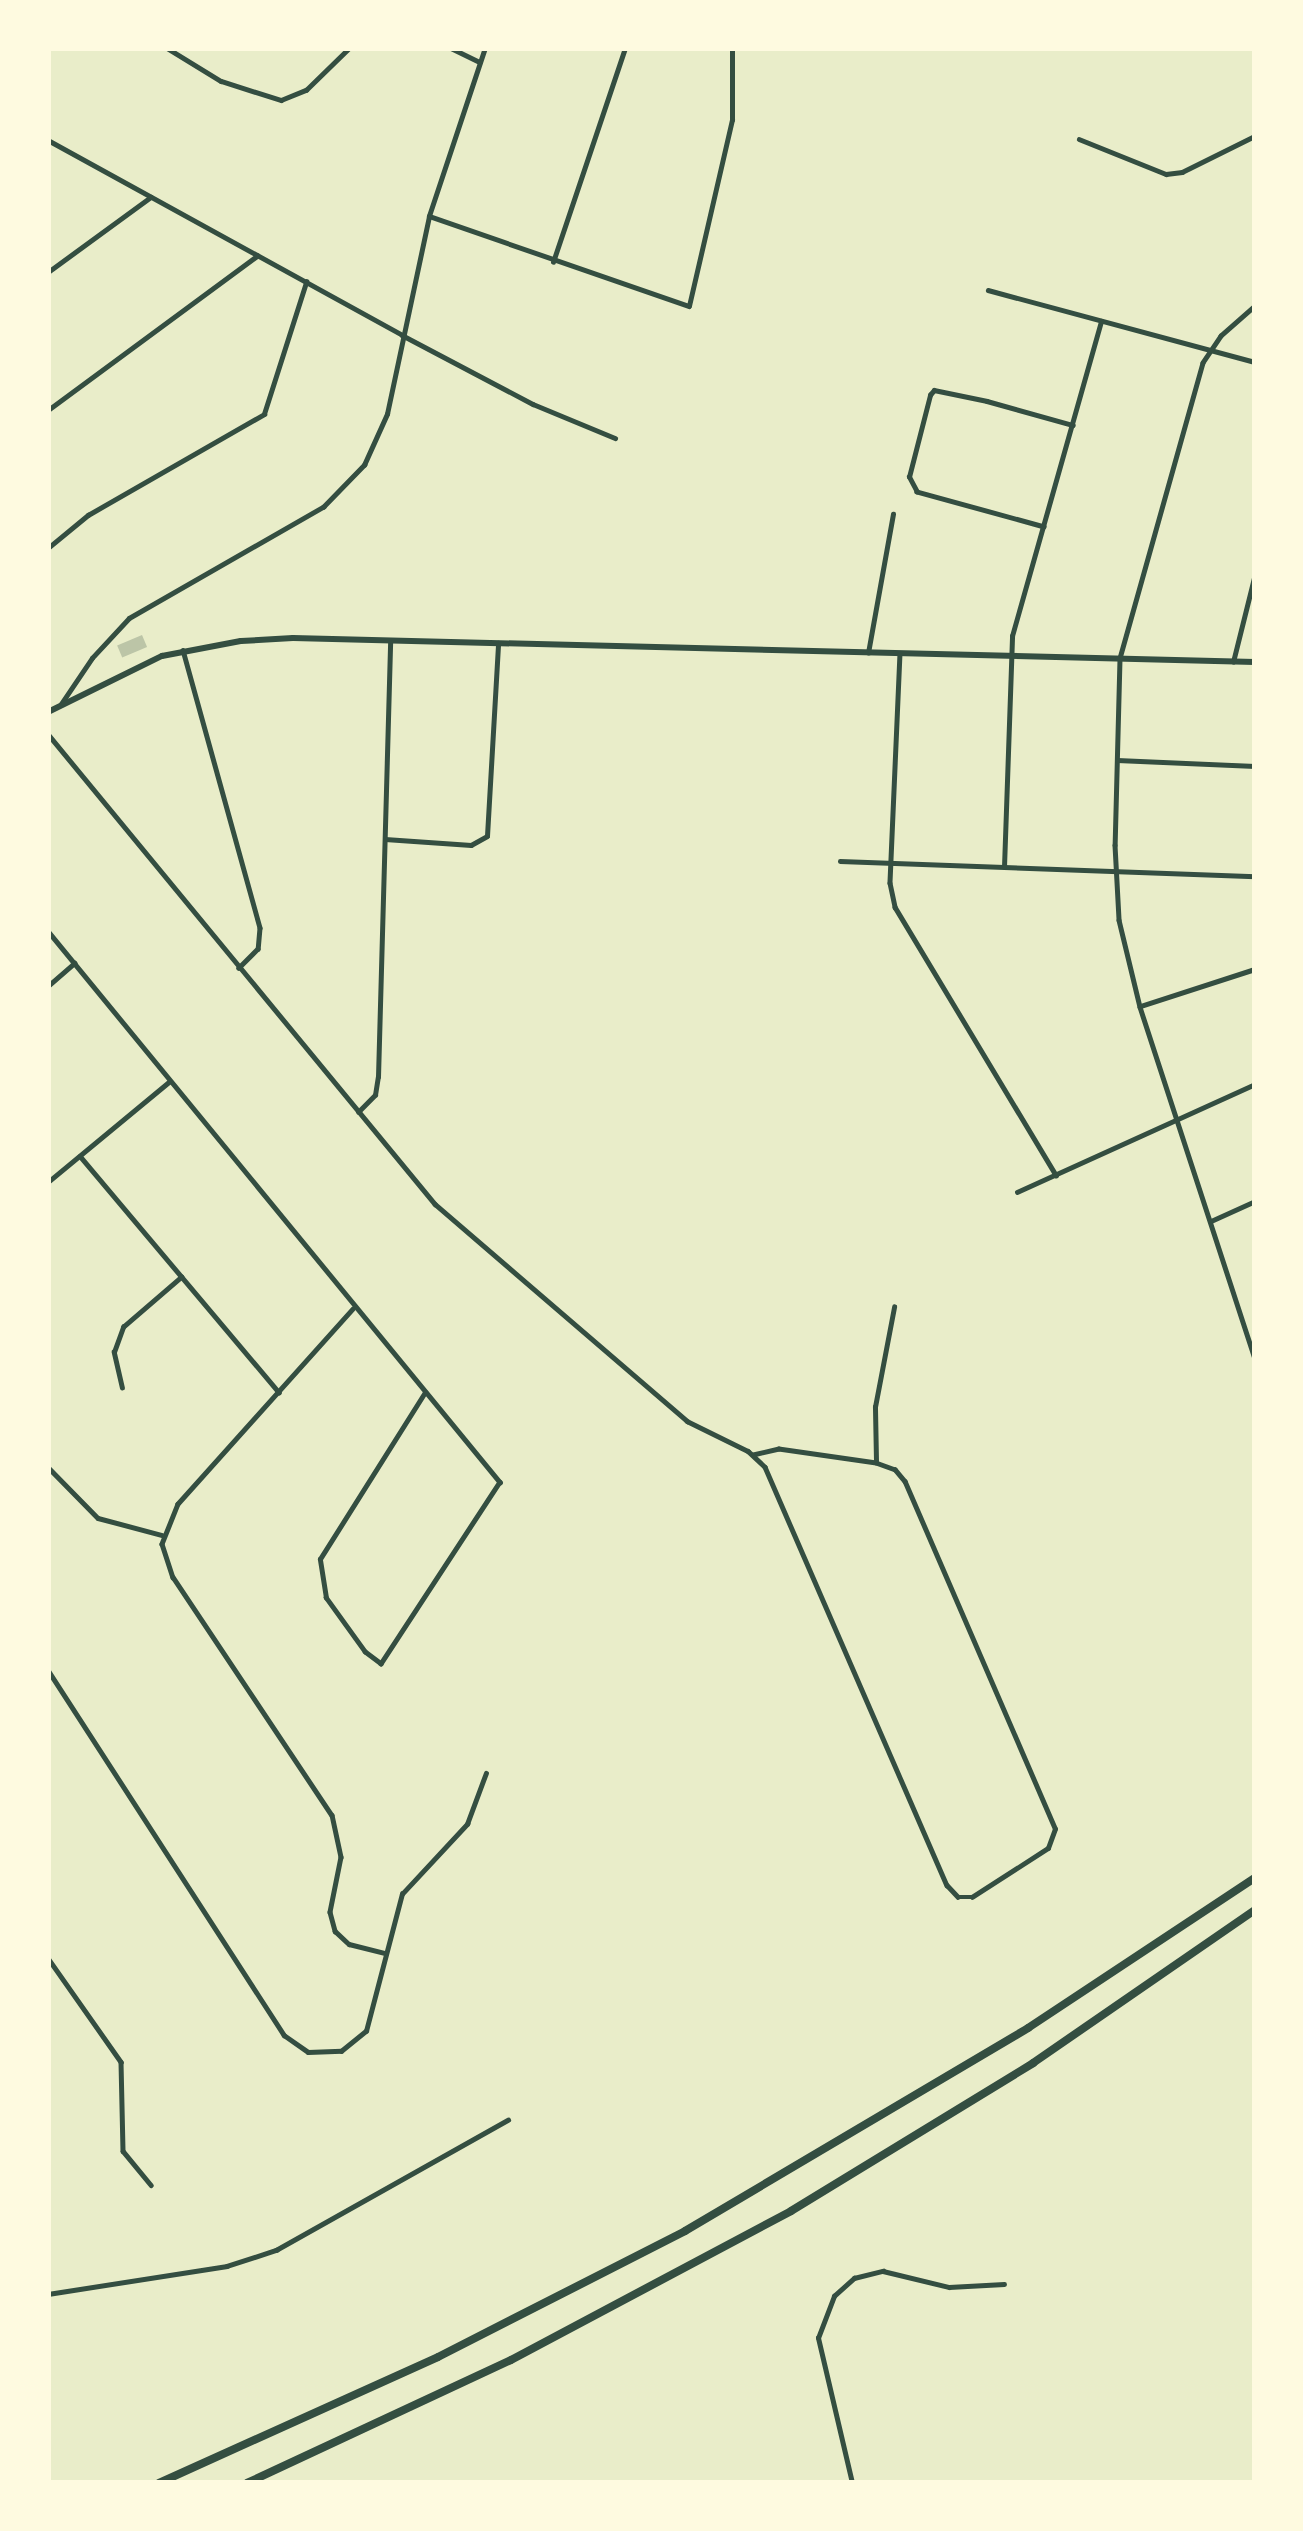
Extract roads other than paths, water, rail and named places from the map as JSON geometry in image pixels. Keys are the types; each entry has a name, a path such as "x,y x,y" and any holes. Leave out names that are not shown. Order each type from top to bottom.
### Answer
{"highway":[{"path":"159,2483 405,2373 685,2231 1028,2028 1255,1877"},
{"path":"247,2483 531,2350 791,2211 1049,2053 1255,1910"}],"main road":[{"path":"48,712 183,650 276,639 1255,662"}],"street":[{"path":"167,48 221,81 281,100 306,90 349,48"},
{"path":"451,48 480,62"},
{"path":"60,705 129,618 303,519 353,480 387,414 429,216 485,48"},
{"path":"553,262 625,48"},
{"path":"429,216 689,306 730,136 732,48"},
{"path":"1079,139 1166,174 1255,136"},
{"path":"48,140 533,404 615,438"},
{"path":"48,272 151,196"},
{"path":"48,410 257,256"},
{"path":"48,548 88,515 264,414 306,282"},
{"path":"988,290 1255,362"},
{"path":"1255,306 1210,350 1120,659 1116,871 1120,920 1141,1006 1255,1358"},
{"path":"1004,867 1009,656 1102,321"},
{"path":"1045,527 917,493 911,484 934,390 1073,425"},
{"path":"868,652 893,514"},
{"path":"1233,662 1255,574"},
{"path":"358,1112 377,1087 390,641"},
{"path":"385,839 472,844 487,836 498,644"},
{"path":"183,650 260,928 258,950 239,968"},
{"path":"900,653 892,895 900,919 1056,1174"},
{"path":"48,734 452,1220 687,1421 754,1455 783,1500 947,1885 958,1897 968,1898 1045,1851 1055,1829 902,1477 876,1463 779,1449 754,1455"},
{"path":"1117,760 1255,766"},
{"path":"840,861 1255,876"},
{"path":"48,931 500,1483 381,1664 371,1658 326,1598 320,1558 425,1392"},
{"path":"48,986 74,963"},
{"path":"1141,1006 1255,969"},
{"path":"48,1182 169,1082"},
{"path":"1017,1192 1255,1084"},
{"path":"80,1156 279,1392"},
{"path":"1210,1221 1255,1201"},
{"path":"122,1388 115,1352 123,1327 182,1276"},
{"path":"876,1463 875,1407 894,1306"},
{"path":"354,1308 178,1504 162,1535 173,1577 332,1816 341,1857 330,1912 334,1931 349,1944 386,1953"},
{"path":"48,1467 98,1518 162,1535"},
{"path":"48,1670 289,2041 325,2054 355,2043 370,2024 402,1894 473,1816 486,1773"},
{"path":"48,1958 121,2062 123,2151 151,2185"},
{"path":"48,2294 227,2266 276,2250 508,2120"},
{"path":"852,2483 818,2338 834,2296 854,2278 883,2271 949,2287 1004,2284"}]}
